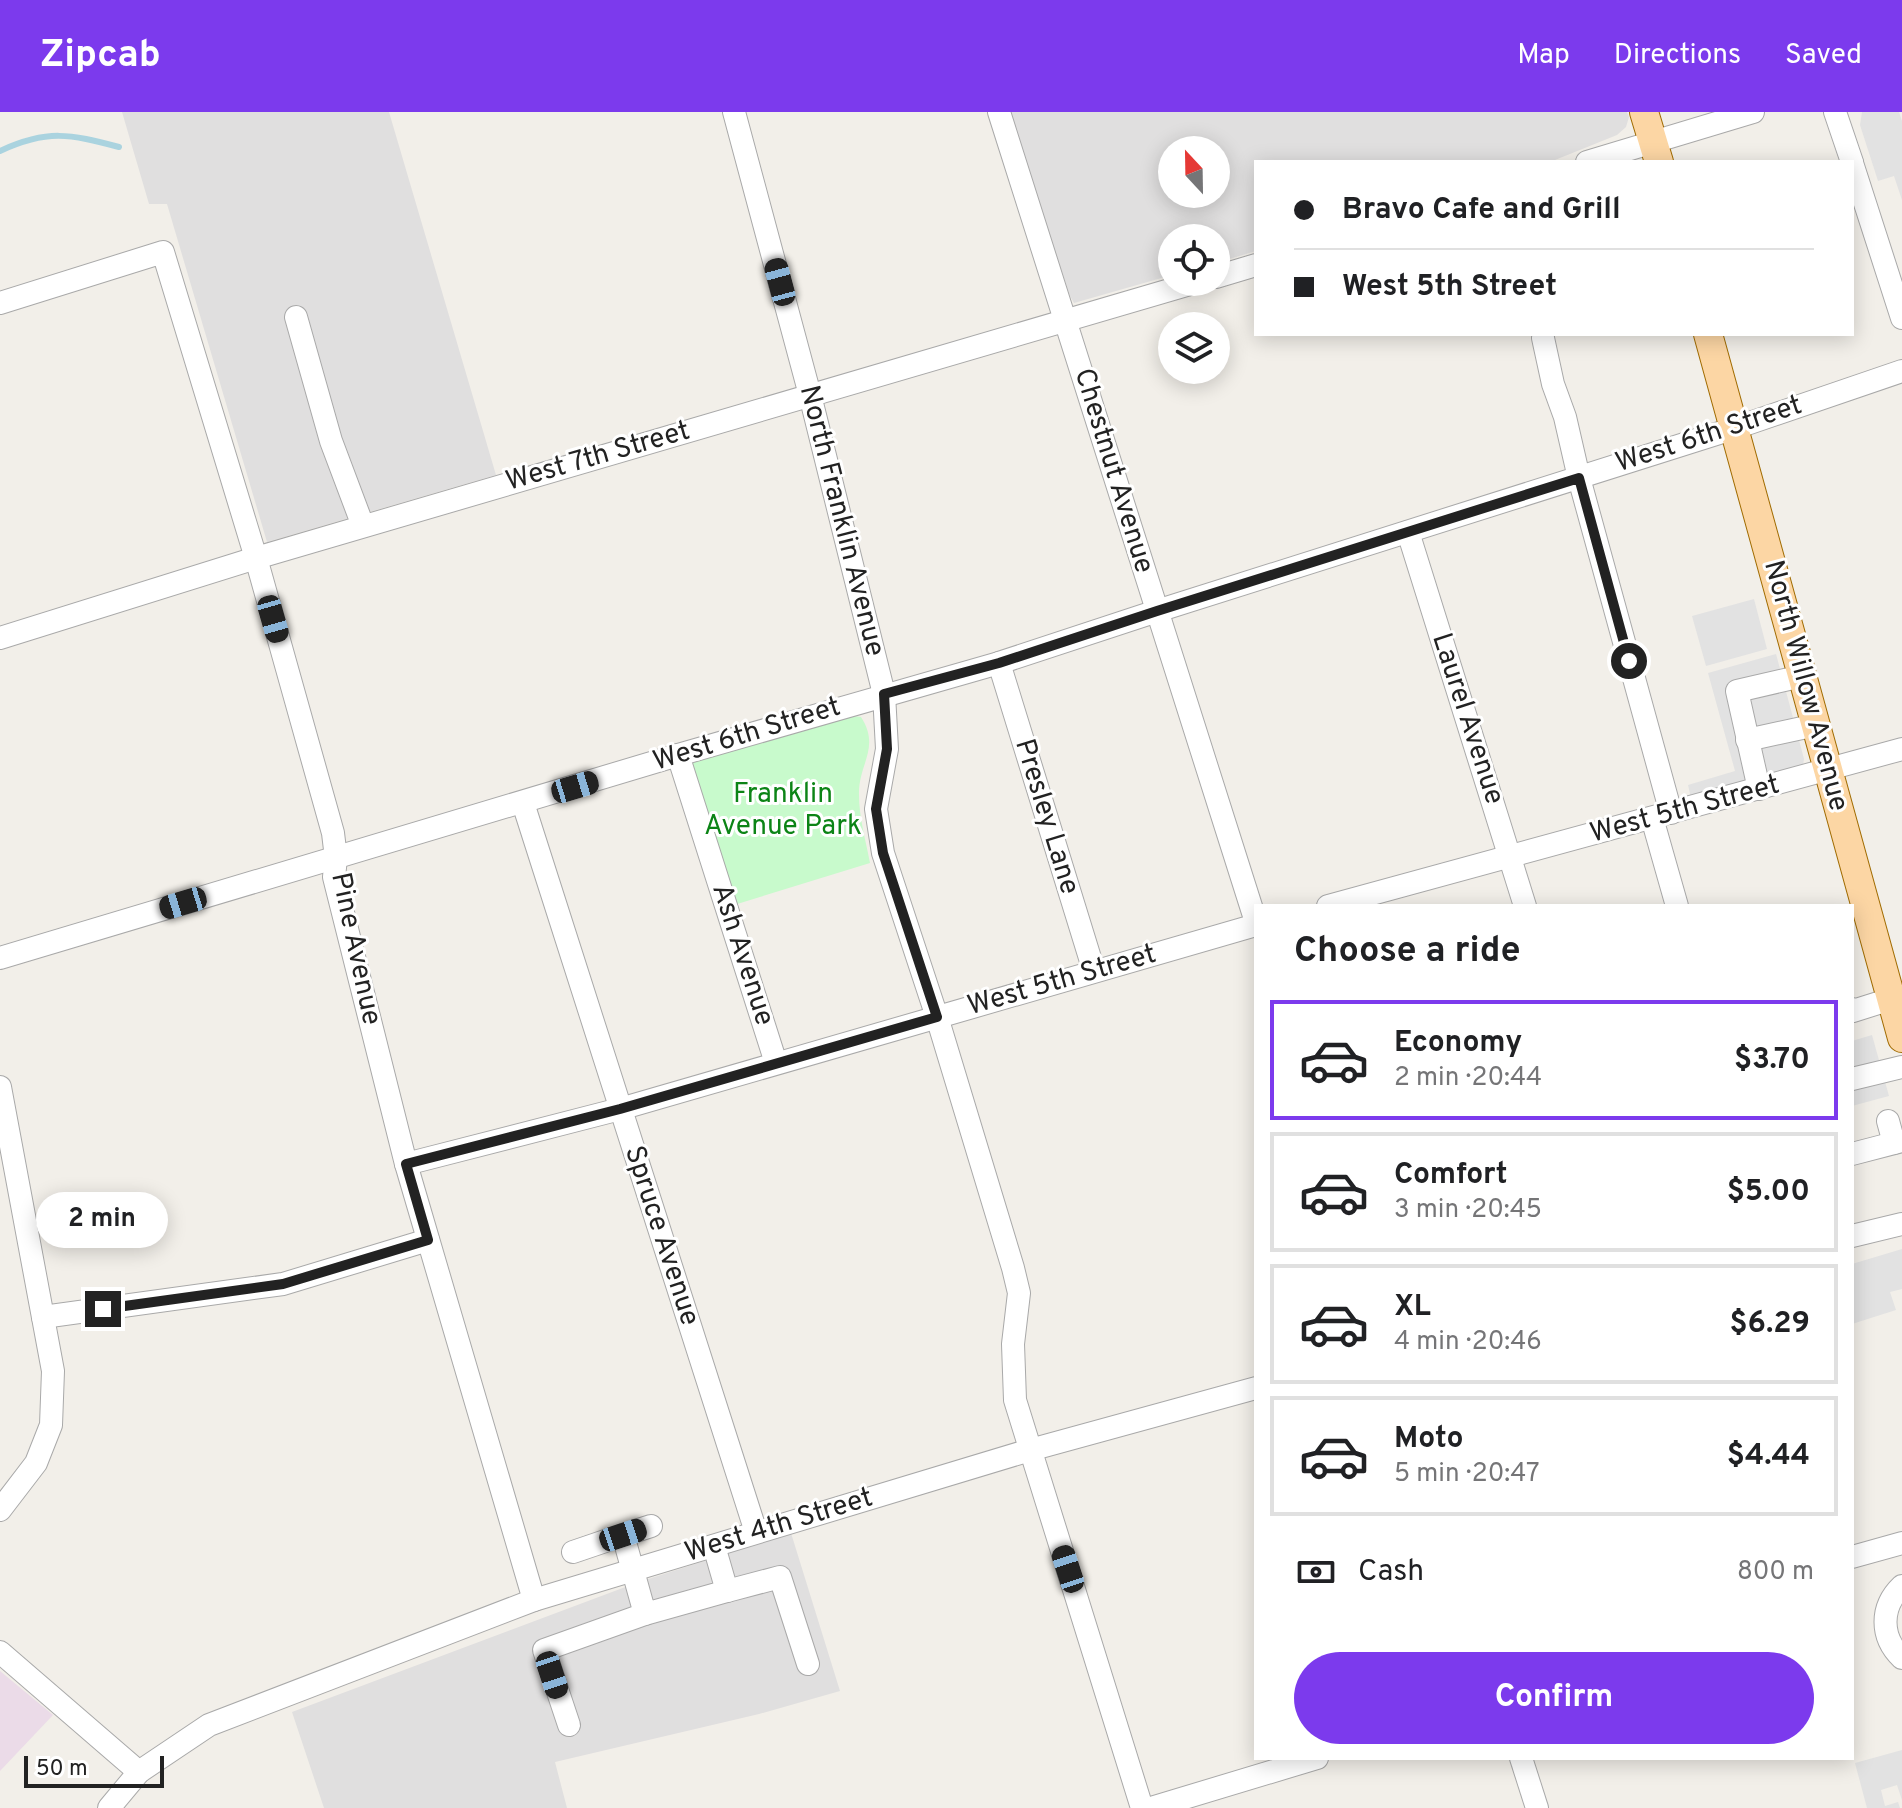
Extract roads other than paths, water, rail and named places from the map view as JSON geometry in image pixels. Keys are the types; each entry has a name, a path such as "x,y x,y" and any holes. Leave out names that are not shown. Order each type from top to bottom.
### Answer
{"main road":[{"path":"1644,112 1656,152"},
{"name":"North Willow Avenue","path":"1709,336 1902,1038"}],"street":[{"name":"North Franklin Avenue","path":"734,112 810,395 884,694 887,749 876,809 883,853 937,1017 1019,1293 1013,1344 1015,1400 1142,1808"},
{"name":"Chestnut Avenue","path":"999,112 1254,918"},
{"path":"1601,160 1656,152 1753,112"},
{"path":"1835,112 1851,160"},
{"path":"1854,168 1902,318"},
{"name":"Pine Avenue","path":"0,303 163,252 256,558 333,833 336,858 334,877 406,1164 534,1600"},
{"path":"1230,273 1254,266"},
{"name":"West 7th Street","path":"0,638 363,526 1158,293"},
{"path":"296,317 331,441 363,526"},
{"path":"1548,336 1579,478 1661,816 1677,904"},
{"name":"West 6th Street","path":"0,958 884,694 999,663 1735,428 1902,371"},
{"name":"Laurel Avenue","path":"1408,532 1524,904"},
{"name":"Presley Lane","path":"999,663 1094,971"},
{"path":"1759,789 1737,691 1802,676"},
{"path":"1747,740 1816,725"},
{"name":"West 5th Street","path":"1335,904 1902,749"},
{"name":"Ash Avenue","path":"678,755 776,1063"},
{"name":"Spruce Avenue","path":"523,803 756,1532"},
{"name":"West 5th Street","path":"406,1164 620,1109 1254,925"},
{"path":"1854,1009 1891,999"},
{"path":"1854,1079 1902,1067"},
{"path":"0,1087 53,1371 51,1425 36,1463 0,1510"},
{"path":"1854,1153 1898,1142 1888,1121"},
{"path":"1854,1236 1902,1224"},
{"path":"43,1317 283,1284 428,1240"},
{"name":"West 4th Street","path":"109,1808 139,1772 209,1725 534,1600 1030,1450 1254,1389"},
{"path":"573,1552 651,1526"},
{"path":"623,1535 645,1614"},
{"path":"1854,1556 1902,1543"},
{"path":"714,1546 727,1591"},
{"path":"569,1725 544,1650 645,1614 780,1577 808,1664"},
{"path":"1902,1586 1885,1611 1891,1645 1902,1658"},
{"path":"0,1652 139,1772"},
{"path":"1151,1808 1310,1760"},
{"path":"1522,1760 1537,1808"}],"waterway":[{"path":"0,151 32,139 59,136 119,147"}],"park label":[{"name":"Franklin Avenue Park","path":"783,811"}]}
